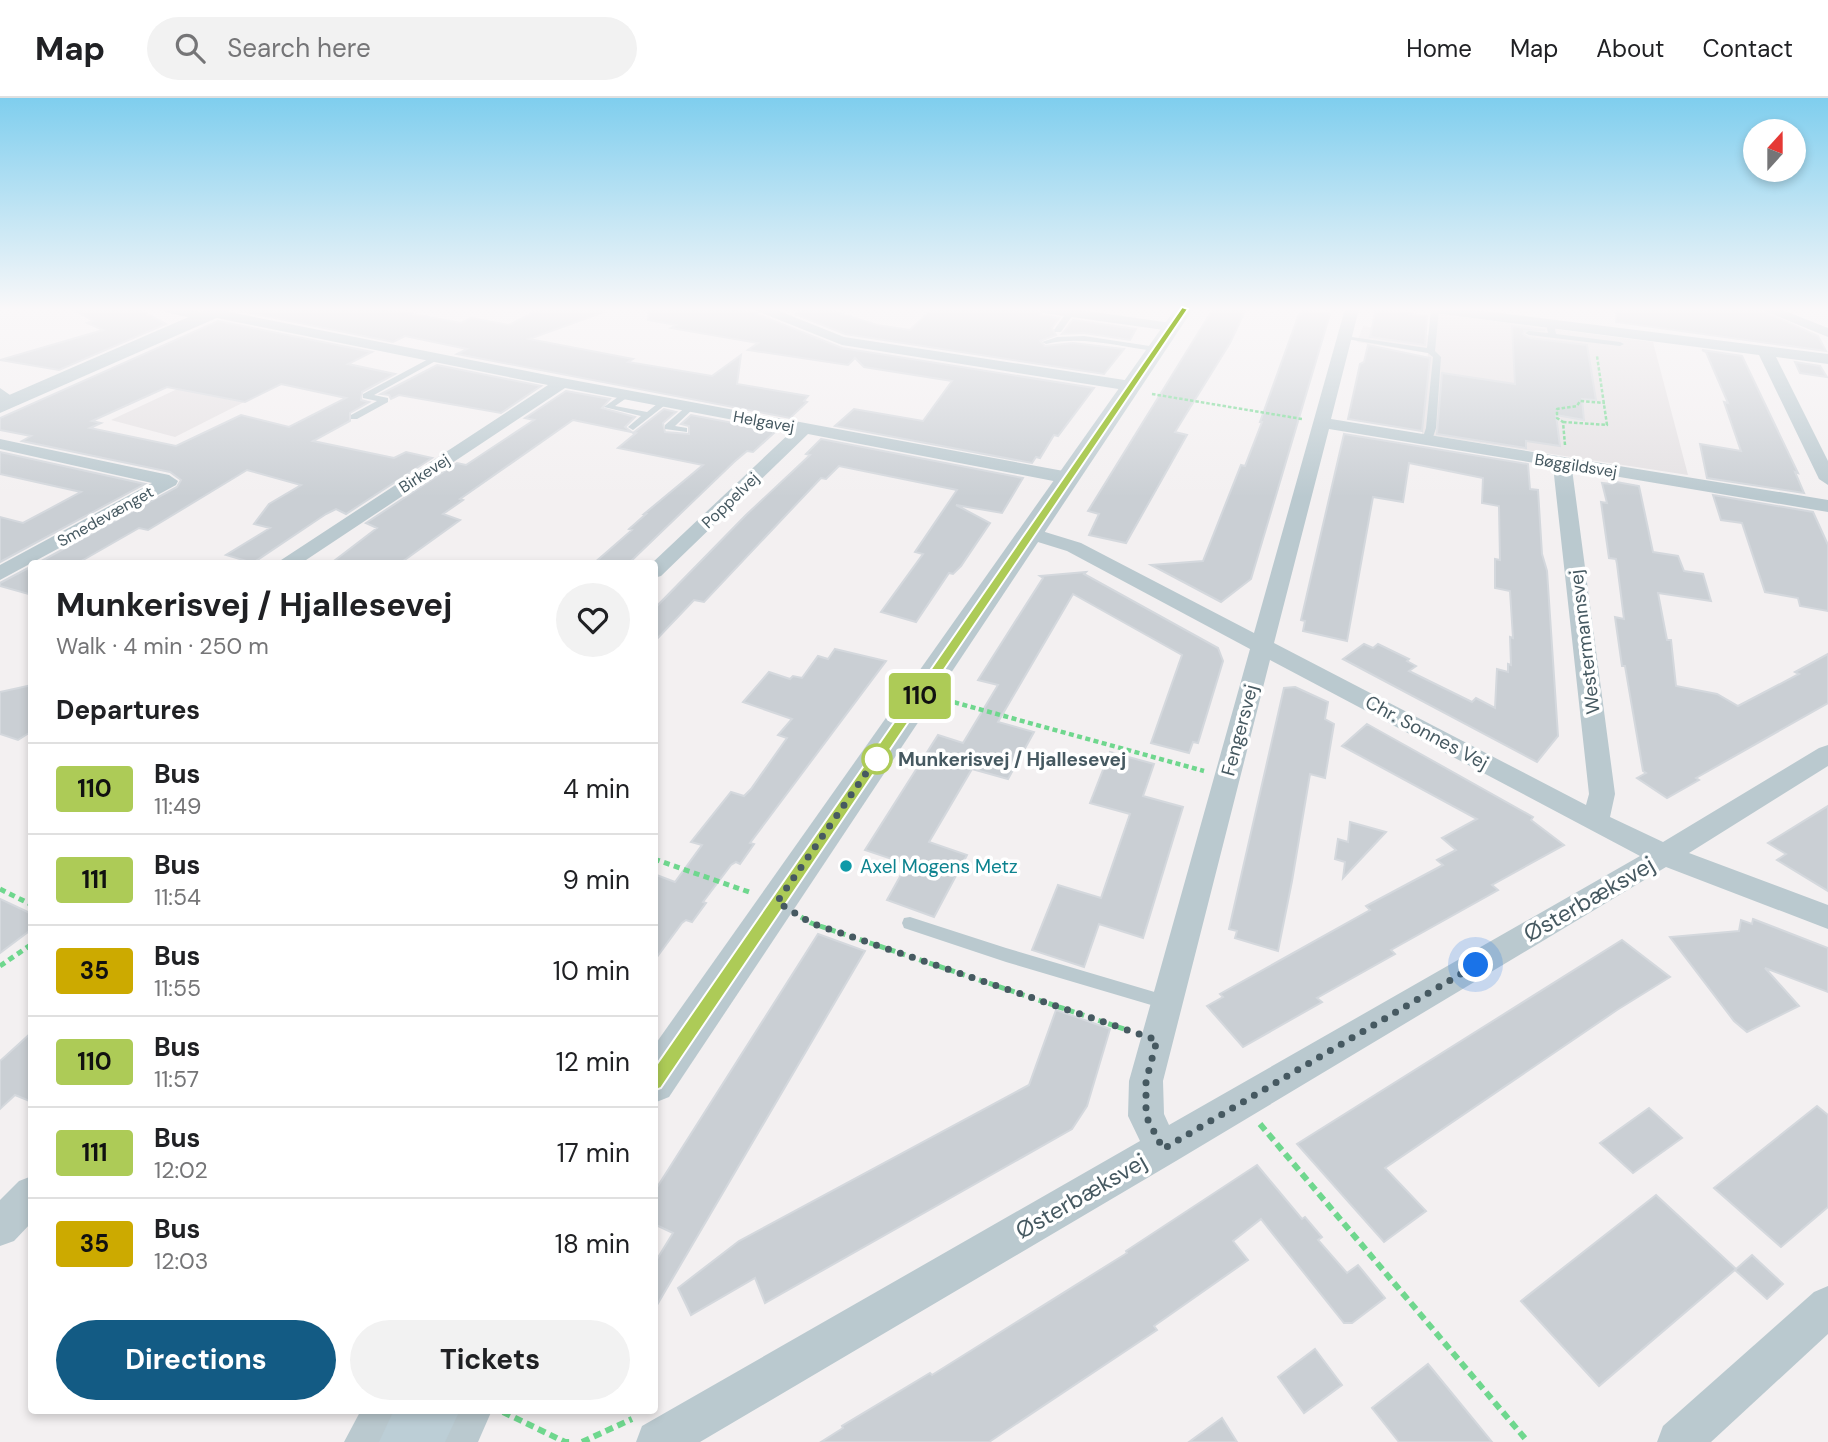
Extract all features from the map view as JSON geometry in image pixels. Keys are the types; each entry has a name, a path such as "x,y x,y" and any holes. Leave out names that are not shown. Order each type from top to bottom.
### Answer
{"main road":[{"path":"410,1442 428,1414"}],"street":[{"path":"4,401 74,372"},
{"name":"Helgavej","path":"506,372 1069,478"},
{"path":"1030,372 1130,388"},
{"path":"658,1077 1141,372"},
{"name":"Fengersvej","path":"1163,1149 1146,1116 1146,1081 1337,372"},
{"path":"1775,372 1828,479"},
{"name":"Birkevej","path":"291,560 562,383"},
{"name":"Bøggildsvej","path":"1324,423 1427,440 1561,455 1828,506"},
{"name":"Poppelvej","path":"658,568 805,428"},
{"name":"Smedevænget","path":"0,444 169,481 0,574"},
{"name":"Westermannsvej","path":"1561,455 1602,794 1595,822"},
{"name":"Chr. Sonnes Vej","path":"1032,534 1074,547 1595,822 1664,855 1828,917"},
{"name":"Østerbæksvej","path":"648,1436 882,1309 1163,1149 1664,855 1828,754"},
{"path":"0,1226 28,1198"},
{"path":"1679,1442 1828,1306"},
{"path":"372,1442 391,1414"},
{"path":"447,1442 463,1414"}],"lane":[{"path":"354,417 386,400 366,396 411,372"},
{"path":"1427,440 1431,428 1436,372"},
{"path":"625,395 608,407 648,415"},
{"path":"633,427 665,402"},
{"path":"684,430 668,427 691,407"},
{"path":"910,923 1006,955 1168,1003"}],"path":[{"path":"1600,372 1605,403 1607,425 1563,422 1557,418 1557,409 1562,406 1577,406 1580,401 1605,403"},
{"path":"1130,388 1324,423"},
{"path":"1561,455 1565,448 1563,422"},
{"path":"922,694 1227,777"},
{"path":"658,860 777,902 811,923 1157,1040"},
{"path":"0,889 28,903"},
{"path":"0,966 28,947"},
{"path":"1242,1103 1528,1442"},
{"path":"508,1414 565,1442 572,1442"},
{"path":"582,1442 631,1417 648,1436"}],"shaded area":[{"path":"247,372 304,372 175,437 111,420 203,377 225,382"},
{"path":"1427,372 1661,372 1688,475 1422,434"}],"building":[{"path":"104,372 384,372 395,374 362,392 361,400 369,402 350,413 350,421 313,441 394,458 406,452 432,458 346,514 336,509 326,514 257,560 243,560 226,555 270,528 254,524 269,504 301,485 247,470 148,530 139,528 83,560 43,560 177,487 181,480 170,472 22,441 31,436 0,430 0,418","holes":["281,384 346,398 289,427 241,415 176,446 90,428 101,423 92,421 167,387 245,402"]},
{"path":"424,372 470,372 541,386 501,413 399,395 391,399 389,395 381,394"},
{"path":"549,372 686,372 712,376 718,372 739,372 737,384 808,396 804,401 807,402 790,418"},
{"path":"894,372 991,372 1094,388 1058,436 1054,435 1040,458 1036,457 1032,463 835,426 854,409 923,421 952,381"},
{"path":"1174,372 1212,372 1175,432 1187,435 1126,543 1089,535 1099,514 1088,511"},
{"path":"1278,372 1313,372 1251,579 1221,602 1151,565 1203,561 1241,465 1245,466"},
{"path":"1358,372 1428,372 1422,431 1348,419"},
{"path":"1514,372 1591,372 1596,400 1582,399 1584,420 1556,415 1560,446 1526,441 1526,448 1437,434 1442,373 1515,384"},
{"path":"1715,372 1750,372 1798,473 1795,472 1804,493 1707,478 1700,444 1741,451 1724,402 1728,403"},
{"path":"1824,372 1827,377 1800,373"},
{"path":"566,391 610,399 602,408 635,417 625,427 632,432 573,420 460,499 463,500 443,514 460,520 405,560 335,560 377,528 366,523 457,463 466,465 534,420 525,418"},
{"path":"664,409 676,412 663,423 665,432 689,434 689,426 681,424 691,415 776,431 753,452 747,451 734,462 632,560 598,560 632,530 629,529 644,514 703,465 618,448"},
{"path":"1344,434 1528,464 1530,489 1538,490 1542,554 1547,571 1558,736 1537,762 1343,659 1364,644 1373,648 1378,644 1409,659 1407,661 1416,666 1409,671 1472,702 1476,698 1495,708 1497,669 1508,672 1508,664 1511,665 1510,637 1513,638 1510,591 1495,588 1495,559 1500,560 1499,506 1482,503 1483,478 1409,463 1403,502 1373,497 1347,641 1303,631 1305,621 1301,620"},
{"path":"821,439 1023,478 1002,513 956,505 990,523 961,566 953,574 949,573 916,622 881,612 923,554 915,552 957,490 839,466 826,479 821,478 704,602 694,600 658,638 658,605 746,515 810,455 806,454"},
{"path":"0,452 145,484 0,562 0,517 23,523 81,492 0,474"},
{"path":"1611,481 1639,486 1653,552 1678,556 1684,571 1703,574 1711,601 1658,593 1667,640 1671,640 1676,686 1717,694 1738,706 1799,674 1795,672 1828,654 1828,703 1696,778 1699,780 1667,798 1637,778 1646,773 1643,771 1625,666 1622,666 1615,617 1624,619 1617,564 1616,559 1609,558 1601,502 1607,503 1602,483 1612,484"},
{"path":"1713,495 1813,512 1828,545 1828,611 1800,606 1798,598 1765,592 1742,523 1721,520"},
{"path":"28,568 28,594 0,586 0,583"},
{"path":"1086,572 1084,574 1218,648 1223,661 1198,743 1193,742 1189,753 1151,743 1182,655 1073,594 998,722 1034,732 1008,779 972,769 929,842 967,855 934,917 887,900 907,864 865,850 938,735 963,743 998,685 978,680 1043,578 1040,576"},
{"path":"835,649 886,661 750,843 754,844 740,864 736,862 731,865 703,902 706,903 692,922 686,920 682,923 658,956 658,876 675,882 702,845 691,842 731,792 744,796 751,789 787,738 778,735 792,719 743,702 769,672 790,679 793,676 802,678 818,656 828,659"},
{"path":"28,686 28,734 18,740 0,734 0,692"},
{"path":"1295,687 1328,702 1325,719 1334,724 1325,778 1310,774 1278,951 1235,938 1237,931 1229,929 1284,688"},
{"path":"1367,724 1533,817 1531,820 1564,845 1492,885 1498,890 1391,950 1395,954 1317,998 1322,1002 1243,1047 1207,1006 1223,997 1220,994 1370,910 1366,906 1443,865 1437,860 1456,850 1442,838 1477,819 1342,746"},
{"path":"1110,752 1154,764 1143,796 1183,807 1143,938 1099,924 1084,967 1032,950 1058,885 1101,898 1130,814 1090,803"},
{"path":"1828,806 1828,891 1777,860 1786,854 1768,843"},
{"path":"1350,822 1386,832 1343,878 1345,862 1335,859 1338,839 1348,842"},
{"path":"0,899 28,912 28,932 0,953"},
{"path":"1753,919 1828,948 1828,992 1765,968 1799,1006 1747,1032 1734,1021 1670,937 1739,931 1741,920 1752,924"},
{"path":"818,934 865,951 658,1303 658,1257 673,1233 658,1226 658,1186"},
{"path":"1622,940 1670,977 1385,1168 1426,1211 1384,1242 1297,1144"},
{"path":"1056,1010 1110,1029 1087,1106 1072,1129 765,1303 755,1278 691,1315 678,1288 739,1241 1029,1085"},
{"path":"28,1036 28,1100 15,1095 0,1109 0,1061"},
{"path":"1817,1106 1828,1115 1828,1207 1781,1247 1714,1188"},
{"path":"1649,1108 1682,1138 1633,1173 1600,1143"},
{"path":"1257,1165 1302,1219 1305,1217 1322,1237 1318,1240 1347,1273 1358,1265 1385,1298 1352,1323 1344,1323 1261,1219 1233,1241 1248,1260 1154,1326 1157,1330 989,1442 821,1442 843,1428 842,1426 930,1373 932,1375 1127,1253 1126,1251"},
{"path":"1656,1195 1736,1269 1599,1386 1521,1301"},
{"path":"1752,1255 1783,1284 1767,1299 1735,1270"},
{"path":"1315,1349 1342,1385 1304,1413 1278,1377"},
{"path":"1428,1364 1492,1442 1399,1442 1372,1408"},
{"path":"1222,1418 1237,1442 1189,1442"}],"bus line":[{"name":"110","path":"658,1077 1140,372"}],"place":[{"name":"Munkerisvej / Hjallesevej","path":"877,759"},
{"name":"Axel Mogens Metz","path":"846,866"}],"route":[{"path":"877,759 878,756 777,902 811,923 1157,1040 1146,1081 1146,1116 1163,1149 1476,965"}]}
